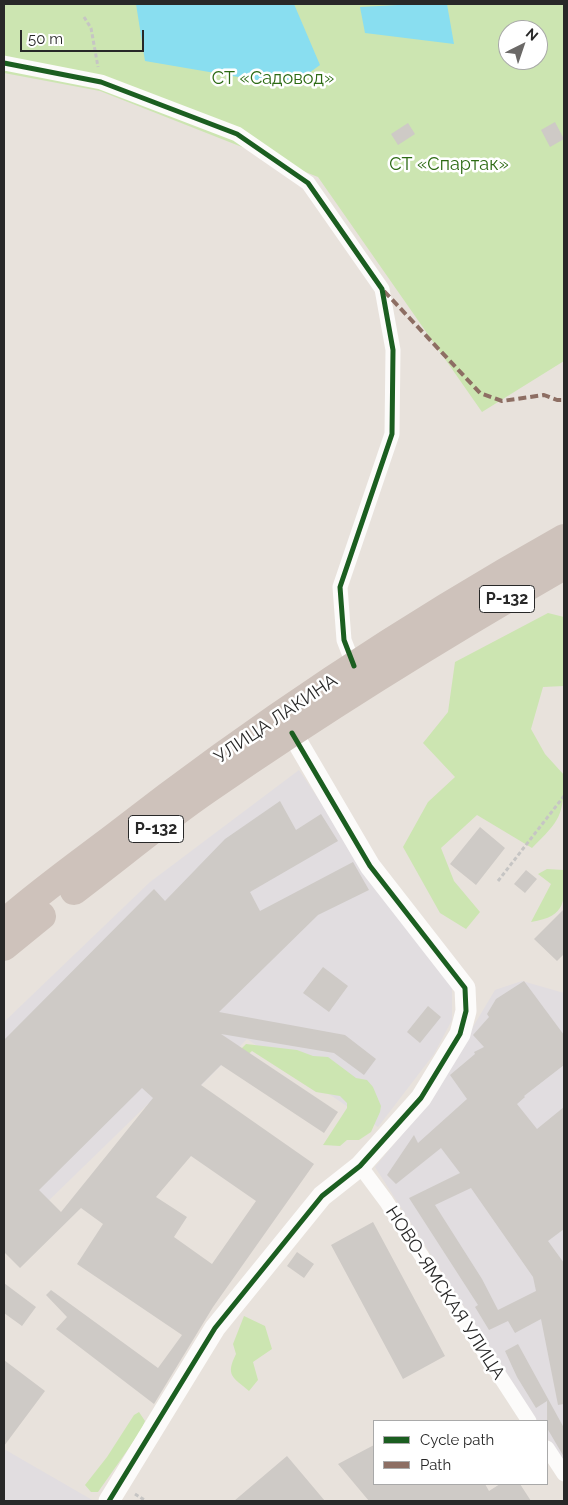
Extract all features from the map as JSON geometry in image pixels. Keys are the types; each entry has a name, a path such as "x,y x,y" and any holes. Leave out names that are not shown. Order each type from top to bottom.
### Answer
{"highway":[{"name":"УЛИЦА ЛАКИНА","path":"4,923 197,772 431,616 564,538"},
{"name":"УЛИЦА ЛАКИНА","path":"4,947 206,791 365,684 441,637 564,566"}],"street":[{"path":"4,62 101,82 237,134 308,183 382,289 393,350 392,434 340,587 344,640 354,666"},
{"path":"109,1501 215,1328 322,1196 360,1166 421,1098 460,1034 466,1010 465,988 370,866 292,733"},
{"name":"НОВО-ЯМСКАЯ УЛИЦА","path":"360,1166 386,1200 528,1420"},
{"path":"548,1450 564,1474"}],"path":[{"path":"84,17 91,28 101,82"},
{"path":"498,881 564,796"}],"shaded area":[{"path":"299,770 381,892 452,982 452,1020 434,1054 378,1127 247,1039 182,1105 148,1104 4,1244 4,1022 150,882"},
{"path":"522,981 564,993 564,1464 548,1439 548,1420 536,1420 375,1167 427,1104 495,990"},
{"path":"4,1449 94,1501 4,1501"}],"green space":[{"name":"СТ «Спартак»","path":"4,4 564,4 564,361 482,412 318,177 100,91 4,73"},
{"path":"548,613 564,617 564,686 543,687 531,729 545,754 564,775 561,809 549,831 532,848 477,815 441,848 454,881 480,912 466,929 440,913 403,847 428,802 455,777 423,743 448,712 455,662"},
{"path":"547,869 564,870 564,890 561,905 552,916 531,922 551,884 538,874"},
{"path":"246,1044 297,1050 313,1056 328,1057 356,1078 367,1080 373,1087 381,1106 371,1132 359,1140 347,1140 340,1146 323,1145 347,1108 347,1103 340,1096 316,1092 252,1051 235,1066 226,1064"},
{"path":"244,1316 265,1326 272,1349 253,1362 258,1380 249,1391 235,1379 231,1372 236,1354 233,1344"},
{"path":"139,1412 145,1421 141,1431 98,1492 91,1492 85,1485 107,1457 134,1415"}],"water":[{"path":"136,4 294,4 320,65 291,86 145,61"},
{"path":"447,4 454,44 365,33 360,7"}],"building":[{"path":"555,122 564,139 550,147 541,130"},
{"path":"408,123 415,134 398,145 391,134"},
{"path":"280,801 296,830 321,814 338,841 250,892 260,911 353,862 369,890 318,915 219,1012 345,1035 376,1059 364,1075 334,1053 221,1034 338,1112 324,1133 221,1065 201,1085 314,1164 213,1307 154,1404 56,1329 67,1317 46,1295 51,1290 158,1368 182,1335 77,1264 103,1224 81,1208 20,1268 4,1252 4,1040 154,889 165,901 225,839","holes":["142,1088 153,1098 61,1212 39,1190","191,1156 256,1201 212,1264 174,1237 187,1217 156,1197"]},
{"path":"480,827 505,848 476,885 450,864"},
{"path":"526,870 537,879 525,893 514,884"},
{"path":"564,909 564,954 557,961 534,939"},
{"path":"323,967 348,986 329,1012 303,993"},
{"path":"524,981 564,1035 564,1065 524,1096 517,1104 537,1129 564,1107 564,1229 548,1241 564,1263 564,1404 558,1405 541,1319 515,1333 508,1321 489,1330 475,1307 478,1305 409,1198 460,1173 441,1148 396,1184 387,1175 414,1135 418,1143 467,1099 450,1075 475,1054 474,1052 484,1047 473,1035 489,1017 487,1014 496,999","holes":["471,1188 533,1277 536,1291 498,1310 482,1279 435,1205"]},
{"path":"428,1006 441,1017 420,1043 407,1032"},
{"path":"373,1222 445,1356 403,1379 331,1245"},
{"path":"297,1252 314,1264 304,1278 287,1266"},
{"path":"4,1283 36,1307 22,1326 4,1313"},
{"path":"518,1344 564,1428 564,1457 548,1430 547,1401 536,1408 517,1377 505,1351"},
{"path":"4,1360 45,1391 4,1446"},
{"path":"373,1446 373,1485 486,1485 489,1491 498,1485 521,1485 531,1501 369,1501 338,1464"},
{"path":"287,1456 325,1501 234,1501"}],"marked path":[{"path":"384,291 480,393 502,401 544,395 557,400 564,400"}],"cycle path":[{"path":"4,63 101,82 237,134 308,183 382,289 393,350 392,434 340,587 344,640 354,666"},
{"path":"109,1501 215,1328 322,1196 360,1166 421,1098 460,1034 466,1011 465,988 370,866 292,733"}],"park label":[{"name":"СТ «Садовод»","path":"273,79"}]}
